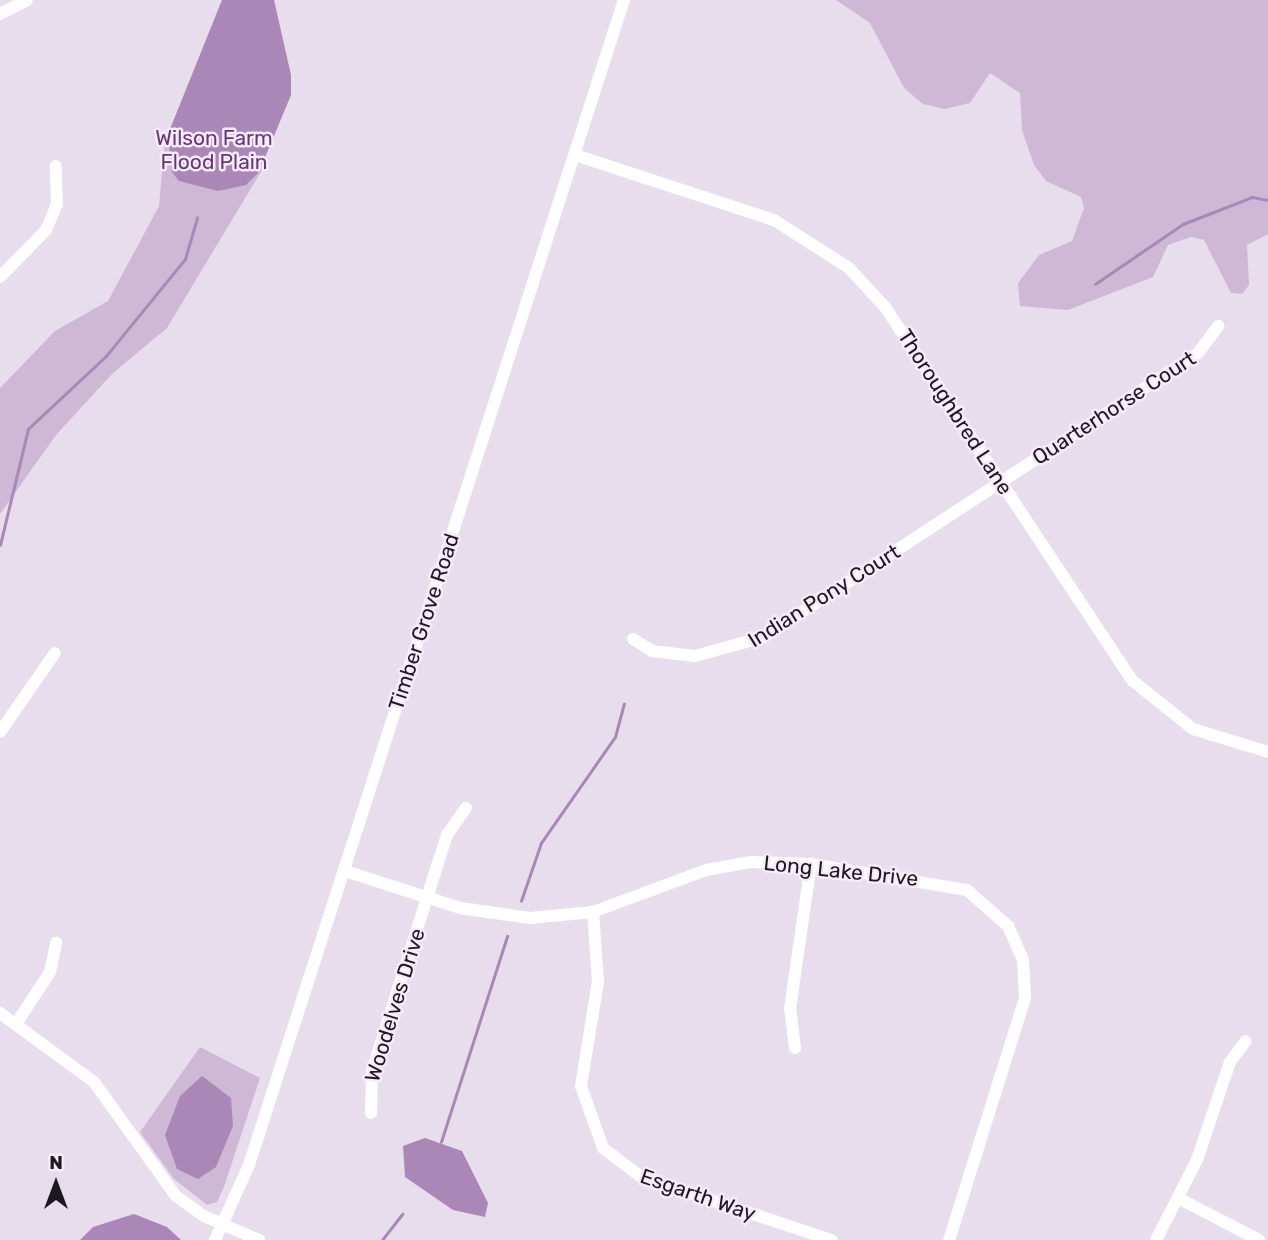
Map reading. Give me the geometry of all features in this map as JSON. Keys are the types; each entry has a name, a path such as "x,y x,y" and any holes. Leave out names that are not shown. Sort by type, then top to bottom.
{"street":[{"path":"0,14 27,0"},
{"name":"Timber Grove Road","path":"215,1240 223,1225 345,872 624,0"},
{"name":"Thoroughbred Lane","path":"575,155 774,220 832,254 885,307 1133,681 1193,729 1268,752"},
{"path":"0,277 46,230 57,204 56,166"},
{"name":"Quarterhorse Court","path":"1000,483 1198,353 1218,326"},
{"name":"Indian Pony Court","path":"633,639 652,651 679,655 751,643 1000,483"},
{"path":"0,732 55,653"},
{"name":"Woodelves Drive","path":"371,1113 372,1071 447,835 466,808"},
{"path":"795,1048 790,1009 811,864"},
{"name":"Long Lake Drive","path":"345,872 428,898 512,917 593,912 722,867 811,864 967,891 1003,919 1023,959 1021,1018 949,1240"},
{"name":"Esgarth Way","path":"593,912 598,981 581,1086 588,1119 603,1148 641,1177 832,1240"},
{"path":"16,1024 50,972 56,943"},
{"path":"0,1013 94,1082 164,1185 223,1225 259,1240"},
{"path":"1156,1240 1209,1131 1230,1062 1246,1041"},
{"path":"1178,1198 1259,1240"}],"green space":[{"path":"836,0 1268,0 1268,234 1247,245 1249,285 1242,294 1231,293 1204,240 1191,237 1168,245 1153,277 1068,310 1020,306 1018,283 1039,255 1072,241 1084,208 1081,197 1046,181 1034,165 1022,130 1020,93 990,73 970,103 945,109 923,104 904,88 870,23"},
{"name":"Wilson Farm Flood Plain","path":"187,95 272,113 262,170 167,328 113,373 56,435 0,514 0,388 55,331 108,301 159,206 165,138"},
{"path":"200,1047 260,1078 224,1187 217,1202 207,1205 174,1179 140,1132"}],"shaded area":[{"path":"222,0 274,0 291,75 291,95 259,172 246,185 218,191 179,181 172,172 168,134"},
{"path":"202,1076 231,1098 233,1126 216,1167 198,1179 177,1169 165,1135 180,1096"},
{"path":"425,1138 462,1151 488,1203 485,1217 453,1210 405,1177 403,1146"},
{"path":"134,1214 167,1227 181,1240 80,1240 93,1227"}],"waterway":[{"path":"1095,284 1183,224 1252,197 1268,200"},
{"path":"0,545 28,429 106,356 185,259 197,218"},
{"path":"521,901 541,843 615,737 624,704"},
{"path":"441,1142 507,936"},
{"path":"382,1240 402,1214"}]}
